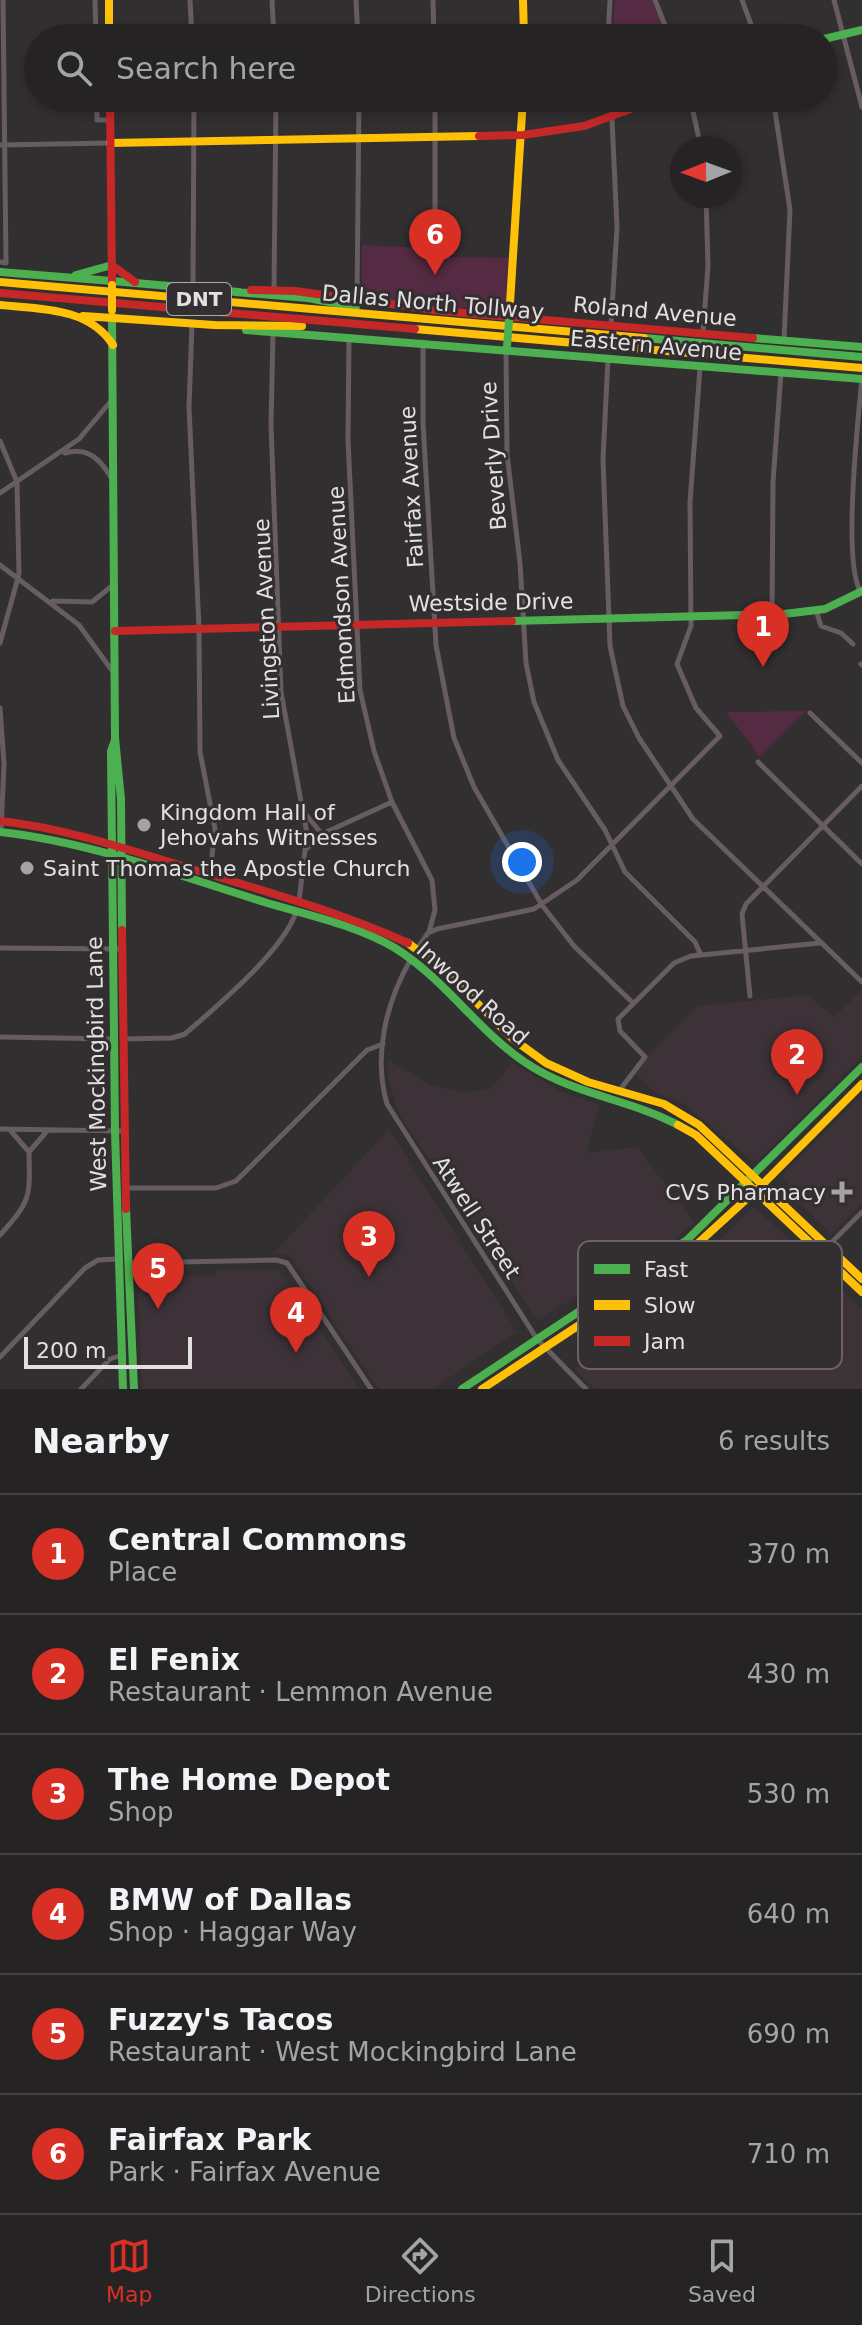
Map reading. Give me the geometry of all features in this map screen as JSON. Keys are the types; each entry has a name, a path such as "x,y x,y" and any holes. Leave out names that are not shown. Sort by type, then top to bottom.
{"main road":[{"path":"109,0 109,24"},
{"path":"523,0 524,24"},
{"path":"838,36 862,30"},
{"name":"West Mockingbird Lane","path":"110,112 115,738 122,854 123,949 118,1039"},
{"name":"Beverly Drive","path":"507,348 523,112"},
{"path":"110,143 523,135 584,126 627,112"},
{"path":"61,277 112,265 122,275 141,284"},
{"name":"Roland Avenue","path":"0,272 235,292 274,289 509,318 862,347"},
{"name":"Dallas North Tollway","path":"0,282 862,357"},
{"path":"235,292 308,298 399,316"},
{"name":"Dallas North Tollway","path":"0,293 862,368"},
{"name":"Eastern Avenue","path":"0,305 73,316 112,314 273,332 423,341 700,368 862,379"},
{"path":"73,316 104,330 113,345"},
{"path":"212,325 356,325"},
{"name":"Westside Drive","path":"115,631 772,615 816,610 861,591"},
{"name":"West Mockingbird Lane","path":"115,738 111,751 111,850 112,949 118,1039 118,1259 122,1355 129,1387"},
{"name":"Inwood Road","path":"2,821 46,826 362,933 407,956 442,982 503,1046 557,1081 673,1120 712,1148 755,1191 814,1241"},
{"name":"Inwood Road","path":"1,832 111,850"},
{"name":"Inwood Road","path":"122,854 210,874 368,923 417,949 513,1039 562,1071 678,1111 715,1137 817,1241"},
{"path":"296,912 299,901"},
{"path":"407,956 417,949"},
{"path":"407,956 428,957"},
{"path":"687,1241 713,1224 748,1183 862,1067"},
{"path":"557,1081 562,1071"},
{"path":"694,1241 763,1184 862,1084"},
{"path":"610,1100 616,1090"},
{"path":"829,1101 836,1110"},
{"path":"673,1120 678,1111"},
{"path":"802,1128 811,1136"},
{"name":"West Mockingbird Lane","path":"120,1188 127,1263 129,1387"},
{"path":"118,1259 127,1263"},
{"name":"Inwood Road","path":"842,1263 862,1279"},
{"name":"Inwood Road","path":"842,1269 862,1292"},
{"path":"462,1389 578,1312"},
{"path":"482,1389 578,1326"},
{"path":"471,1389 486,1379 488,1371"}],"street":[{"path":"3,0 3,262"},
{"path":"95,0 96,24"},
{"path":"190,0 191,24"},
{"path":"272,0 273,24"},
{"path":"356,0 357,24"},
{"path":"433,0 434,24"},
{"path":"609,24 610,0"},
{"path":"655,0 664,24"},
{"path":"742,0 751,24"},
{"path":"834,0 862,107"},
{"path":"97,112 97,120 110,120"},
{"path":"193,288 194,112"},
{"path":"274,289 276,112"},
{"path":"357,300 359,112"},
{"path":"435,112 435,249"},
{"path":"611,325 617,227 612,112"},
{"path":"693,112 698,136"},
{"path":"775,112 790,210 784,340"},
{"path":"2,145 110,143"},
{"path":"703,332 708,266 706,208"},
{"path":"192,323 189,407 199,628 200,752 215,829 210,874"},
{"name":"Livingston Avenue","path":"273,332 271,425 283,711 305,812 306,849 299,901"},
{"name":"Edmondson Avenue","path":"349,336 355,623 365,715 392,802 432,880 435,910 428,933"},
{"name":"Fairfax Avenue","path":"423,341 423,423 434,621 442,691 459,753 474,787 542,905 574,946 633,1003"},
{"name":"Beverly Drive","path":"507,348 505,426 520,563 526,663 541,722 558,760 625,872 695,942 701,955"},
{"path":"608,359 603,459 609,618 612,667 623,706 639,738 693,819 862,982"},
{"path":"417,949 428,933 542,905 577,880 720,736 696,708 677,664 689,634 691,616 690,502 700,368"},
{"path":"772,615 773,482 781,373"},
{"path":"861,591 854,580 853,543 862,379"},
{"path":"0,493 89,430 114,397"},
{"path":"0,441 17,482 18,579 0,643"},
{"path":"57,455 75,450 90,453 104,466 114,483"},
{"path":"0,565 51,601 88,635 115,676"},
{"path":"51,601 92,602 108,591 115,581"},
{"path":"816,610 821,626 841,633 853,644"},
{"path":"0,708 1,832"},
{"path":"810,713 862,763"},
{"path":"758,762 862,864"},
{"path":"750,996 743,909 862,786"},
{"path":"306,849 322,834 392,802"},
{"path":"305,812 322,834"},
{"path":"0,1037 118,1039 172,1038 185,1034 276,947 290,929 296,912"},
{"path":"616,1090 645,1057 618,1027 618,1019 674,963 701,955 821,943"},
{"path":"0,948 123,949"},
{"name":"Atwell Street","path":"407,956 394,991 383,1044 383,1089 393,1118 537,1339 586,1389"},
{"path":"120,1188 216,1188 236,1181 367,1050 383,1044"},
{"path":"0,1129 119,1131"},
{"path":"9,1129 29,1152"},
{"path":"0,1235 29,1197 29,1152 47,1130"},
{"path":"834,1241 862,1212"},
{"path":"0,1357 85,1268 98,1260 118,1259"},
{"path":"127,1263 283,1260 290,1265 371,1389"},
{"path":"81,1389 110,1359 122,1355"}],"shaded area":[{"path":"615,0 652,0 662,24 613,24"},
{"path":"362,245 427,248 429,255 435,257 510,258 506,310 362,297"},
{"path":"806,711 760,757 726,712"},
{"path":"862,990 862,1056 758,1160 752,1161 686,1105 654,1092 635,1074 648,1055 697,1006 808,995 834,1017"},
{"path":"387,1059 431,1085 465,1093 491,1088 512,1063 562,1092 600,1105 586,1153 637,1147 695,1223 672,1241 578,1241 578,1295 538,1321 401,1118 390,1087"},
{"path":"862,1096 862,1203 831,1234 785,1188 789,1183 782,1176"},
{"path":"389,1129 517,1332 433,1389 379,1389 289,1254 274,1253"},
{"path":"754,1206 790,1241 719,1241"},
{"path":"216,1270 279,1270 360,1389 142,1389 138,1276 216,1275"},
{"path":"842,1291 862,1310 862,1389 595,1389 577,1371 578,1365 578,1369 842,1369"}],"traffic: fast":[{"path":"838,36 862,30"},
{"path":"76,275 112,265"},
{"path":"0,272 112,281"},
{"path":"112,281 239,292"},
{"path":"235,292 308,298 356,307"},
{"path":"112,316 115,738 121,799 122,930"},
{"path":"507,346 509,321"},
{"path":"246,330 862,379"},
{"path":"644,338 862,357"},
{"path":"753,338 862,347"},
{"path":"512,621 784,614 825,609 862,591"},
{"path":"115,740 111,751 115,1131 123,1389"},
{"path":"0,832 100,851 364,933 415,962 503,1046 543,1073 678,1125"},
{"path":"685,1241 862,1067"},
{"path":"126,1209 134,1389"},
{"path":"462,1389 578,1312"}],"traffic: slow":[{"path":"109,0 109,24"},
{"path":"523,0 524,24"},
{"path":"509,319 522,112"},
{"path":"110,143 479,136"},
{"path":"0,282 644,338"},
{"path":"112,285 112,310"},
{"path":"0,305 47,309 77,317 91,323 113,345"},
{"path":"83,316 113,318"},
{"path":"113,318 214,325"},
{"path":"212,325 302,326"},
{"path":"415,329 862,368"},
{"path":"408,943 446,972 513,1039 546,1063 588,1082 664,1104 699,1125 822,1241"},
{"path":"700,1241 763,1184 862,1084"},
{"path":"678,1125 696,1135 808,1241"},
{"path":"842,1260 862,1279"},
{"path":"842,1273 862,1292"},
{"path":"482,1389 578,1326"}],"traffic: jam":[{"path":"110,112 112,282"},
{"path":"479,136 523,135 584,126 622,112"},
{"path":"113,266 135,282"},
{"path":"251,290 295,291 442,311 753,338"},
{"path":"0,293 415,329"},
{"path":"115,631 512,621"},
{"path":"0,821 72,834 119,847 300,902 408,943"},
{"path":"122,930 126,1209"}],"place":[{"name":"Fairfax Park","path":"435,275"},
{"name":"Central Commons","path":"763,667"},
{"name":"Kingdom Hall of Jehovahs Witnesses","path":"144,825"},
{"name":"Saint Thomas the Apostle Church","path":"27,868"},
{"name":"El Fenix","path":"797,1095"},
{"name":"CVS Pharmacy","path":"842,1192"},
{"name":"The Home Depot","path":"369,1277"},
{"name":"Fuzzy's Tacos","path":"158,1309"},
{"name":"BMW of Dallas","path":"296,1353"}]}
